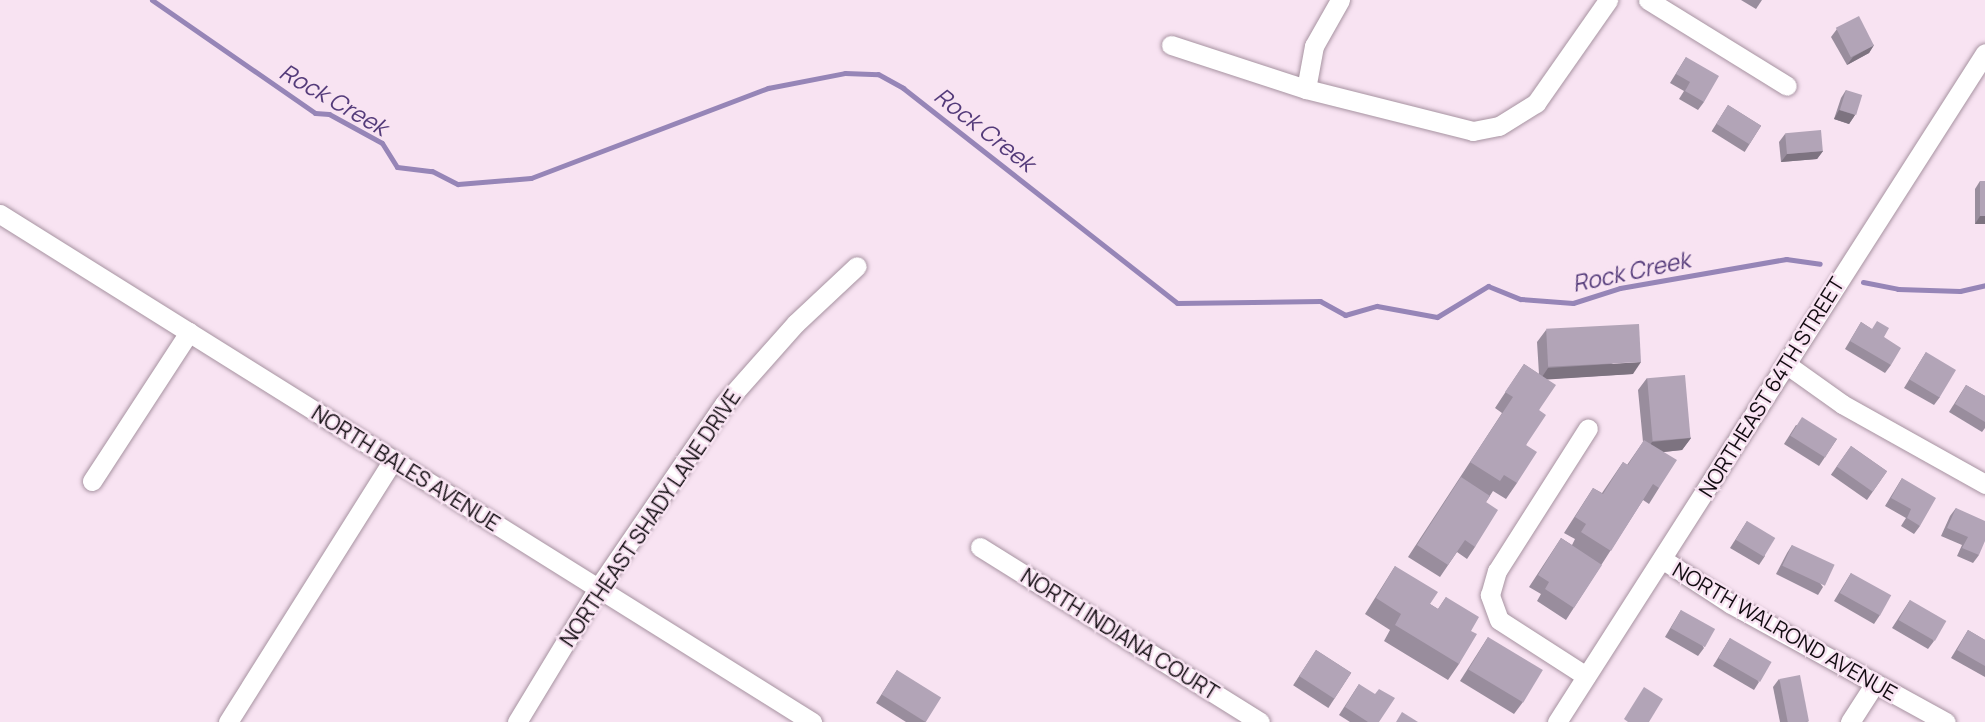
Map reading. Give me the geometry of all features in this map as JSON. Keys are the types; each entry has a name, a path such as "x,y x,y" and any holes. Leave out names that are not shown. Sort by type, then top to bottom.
{"street":[{"path":"1306,89 1314,47 1340,0"},
{"path":"1171,45 1306,89 1462,131 1499,126 1536,103 1608,0"},
{"path":"1648,0 1787,86"},
{"name":"NORTHEAST 64TH STREET","path":"1557,722 1985,53"},
{"name":"NORTH BALES AVENUE","path":"0,214 804,720"},
{"name":"NORTHEAST SHADY LANE DRIVE","path":"517,722 598,588 724,404 787,333 857,267"},
{"path":"92,481 189,332"},
{"path":"1786,365 1882,429 1985,484"},
{"path":"1586,676 1499,620 1490,596 1497,571 1588,428"},
{"path":"228,722 393,460"},
{"name":"NORTH INDIANA COURT","path":"980,547 1260,722"},
{"name":"NORTH WALROND AVENUE","path":"1662,559 1688,579 1945,722"},
{"path":"1850,722 1875,683"}],"building":[{"path":"1859,16 1874,45 1851,57 1836,28"},
{"path":"1686,57 1719,76 1704,102 1685,91 1690,82 1676,74"},
{"path":"1846,90 1862,95 1856,115 1840,110"},
{"path":"1728,105 1761,126 1749,144 1716,124"},
{"path":"1821,130 1823,151 1787,154 1785,133"},
{"path":"1980,181 1985,181 1985,216 1980,216"},
{"path":"1877,321 1889,328 1884,337 1901,348 1891,365 1850,341 1861,322 1872,329"},
{"path":"1639,324 1641,362 1548,367 1546,329"},
{"path":"1926,352 1956,370 1940,397 1910,379"},
{"path":"1524,364 1556,385 1539,410 1546,415 1526,445 1537,452 1517,483 1504,475 1500,481 1470,462 1513,397 1505,392"},
{"path":"1685,375 1690,438 1653,441 1647,378"},
{"path":"1966,385 1985,396 1985,422 1955,404"},
{"path":"1802,417 1837,439 1825,457 1790,436"},
{"path":"1644,440 1677,460 1659,488 1653,484 1611,551 1581,532 1586,524 1575,517 1593,488 1603,494 1623,462 1628,465"},
{"path":"1851,446 1887,471 1873,492 1837,466"},
{"path":"1461,477 1490,496 1486,502 1498,510 1475,547 1465,540 1448,565 1417,545"},
{"path":"1902,478 1936,498 1920,526 1907,518 1911,509 1891,498"},
{"path":"1956,508 1985,521 1985,541 1979,555 1962,548 1968,537 1947,528"},
{"path":"1747,521 1775,538 1764,557 1736,540"},
{"path":"1561,538 1602,565 1574,608 1545,589 1549,582 1538,575"},
{"path":"1792,545 1835,565 1825,586 1782,566"},
{"path":"1395,566 1438,592 1430,604 1438,609 1446,597 1479,617 1471,631 1477,634 1459,664 1395,625 1401,614 1376,598"},
{"path":"1851,573 1891,595 1880,615 1840,593"},
{"path":"1910,600 1946,621 1935,641 1898,620"},
{"path":"1681,610 1715,629 1705,647 1671,628"},
{"path":"1968,630 1985,640 1985,666 1957,650"},
{"path":"1488,637 1543,670 1523,703 1468,670"},
{"path":"1730,638 1772,662 1760,682 1718,658"},
{"path":"1316,650 1351,673 1334,699 1299,676"},
{"path":"897,670 941,698 925,722 882,695"},
{"path":"1800,675 1809,721 1788,722 1779,679"},
{"path":"1359,684 1375,694 1379,689 1395,698 1379,722 1368,722 1345,707"},
{"path":"1644,687 1663,699 1649,722 1628,722 1624,719"},
{"path":"1402,712 1418,722 1396,722"}],"waterway":[{"name":"Rock Creek","path":"152,0 315,113 329,114 382,143 397,167 432,171 458,184 531,178 768,88 845,73 878,74 903,88 1177,303 1320,301 1345,315 1377,306 1437,317 1488,286 1521,299 1573,303 1620,288 1786,259 1820,264"},
{"name":"Rock Creek","path":"1863,282 1898,289 1960,291 1985,285"}]}
